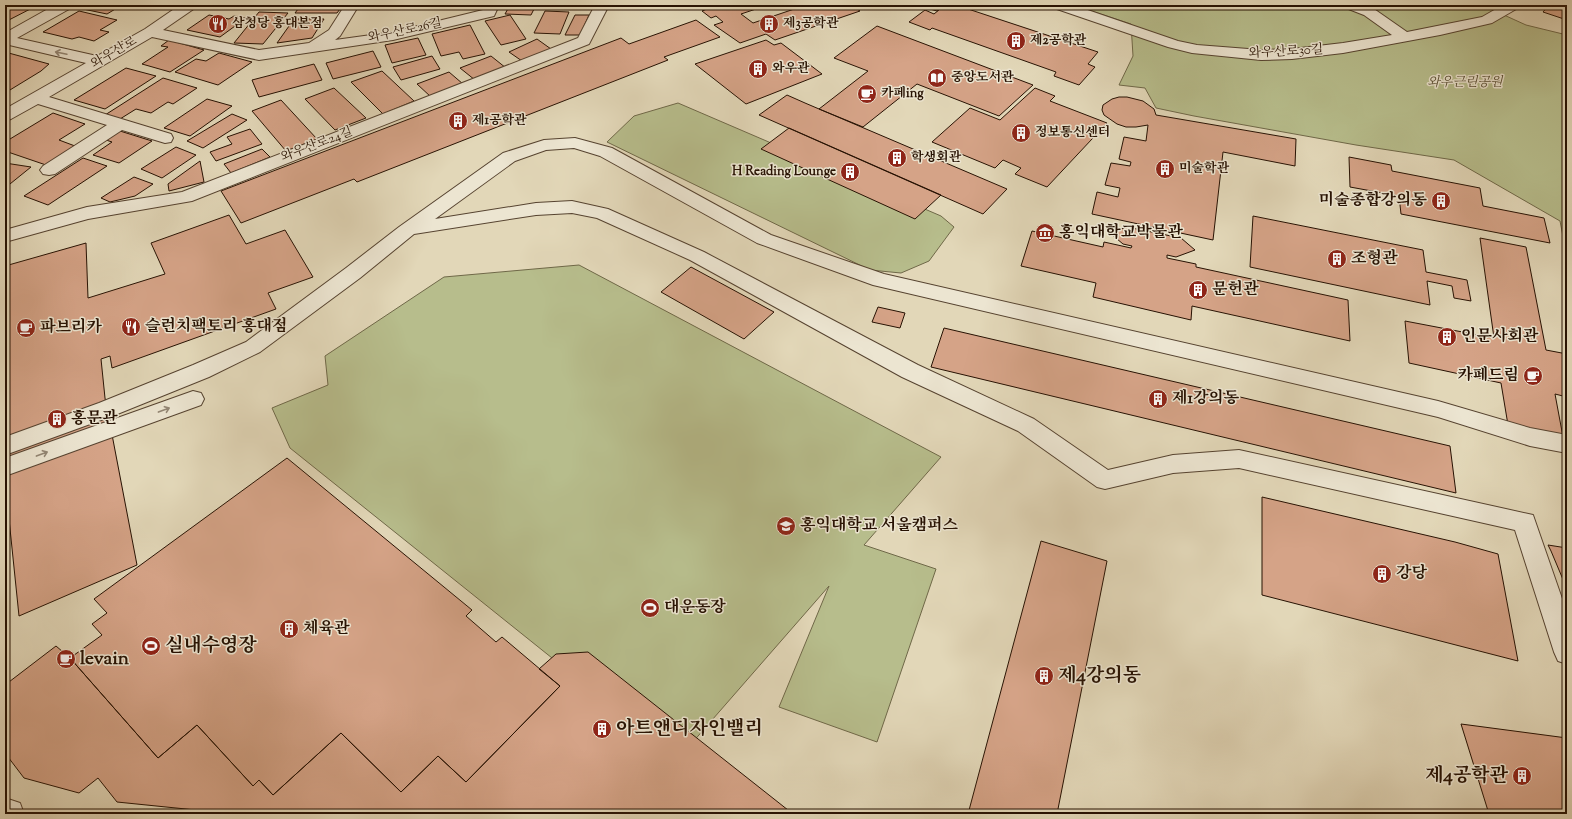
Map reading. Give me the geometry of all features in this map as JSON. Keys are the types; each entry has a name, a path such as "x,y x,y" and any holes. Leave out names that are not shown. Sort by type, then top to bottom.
{"street":[{"path":"5,40 66,5"},
{"name":"와우산로","path":"5,116 150,32 190,5"},
{"name":"와우산로26길","path":"312,48 335,32 352,5"},
{"name":"와우산로26길","path":"150,32 259,55 393,36 489,13 492,5"},
{"name":"와우산로24길","path":"5,236 87,213 186,197 584,41 602,5"},
{"name":"와우산로30길","path":"1059,5 1173,44 1197,50 1261,54 1292,54 1343,48 1440,31 1486,20 1513,5"},
{"path":"1351,5 1369,12 1404,37"},
{"path":"5,40 99,61"},
{"path":"36,98 119,125 165,138"},
{"path":"49,170 119,125"},
{"path":"5,446 108,409 253,348 410,229 509,157 544,145 575,143 606,152 764,239 880,280 1438,409 1530,437 1567,444"},
{"path":"410,229 565,207 602,213 697,256 910,371 1026,425 1105,480 1173,464 1239,459 1524,522 1567,652"},
{"path":"5,437 182,367"},
{"path":"5,467 193,399"},
{"path":"5,813 9,814"}],"green space":[{"name":"와우근린공원","path":"1073,5 1482,5 1526,25 1567,35 1567,257 1560,221 1454,160 1356,145 1156,108 1145,88 1119,85 1133,56 1131,24"},
{"path":"678,103 941,216 954,227 929,261 901,273 870,270 607,142 634,116"},
{"name":"대운동장","path":"579,265 941,457 864,545 936,569 877,742 779,707 829,586 678,759 290,448 272,408 328,385 325,356 444,277"}],"building":[{"path":"5,5 38,5 5,22"},
{"path":"83,5 122,5 107,14 78,8"},
{"path":"301,5 343,5 337,13 295,13"},
{"path":"369,5 425,5 424,7"},
{"path":"510,5 536,5 531,15 505,14"},
{"path":"558,5 591,5 590,7"},
{"name":"제3공학관","path":"717,5 768,5 741,14 753,23 806,5 851,5 860,11 775,40 766,34 740,43 714,25 723,22 716,16 711,18 702,11"},
{"path":"916,5 930,5 941,8 937,11"},
{"name":"제2공학관","path":"945,5 956,5 1098,52 1088,64 1095,67 1079,85 1054,76 1056,72 932,28 930,30 909,22 925,10 934,14"},
{"path":"1549,5 1567,5 1567,20 1543,12"},
{"path":"79,11 117,20 100,30 109,32 94,41 79,37 72,39 43,32"},
{"path":"545,11 569,12 560,34 534,33"},
{"path":"259,12 288,13 263,44 234,43"},
{"path":"209,15 229,19 234,16 246,18 220,37 187,30"},
{"path":"510,15 526,39 501,45 485,21"},
{"path":"575,15 589,15 580,35 565,35"},
{"path":"294,19 324,19 312,38 277,43"},
{"name":"제1공학관","path":"696,20 720,37 664,57 668,60 357,182 354,179 241,223 221,191 621,38 629,44"},
{"path":"470,25 485,54 463,59 459,52 441,56 432,34"},
{"name":"중앙도서관","path":"877,26 1033,85 999,116 917,84 863,127 819,109 868,71 834,58"},
{"path":"418,38 426,55 392,63 385,45"},
{"path":"537,39 551,49 522,61 509,52"},
{"path":"169,40 204,50 170,72 142,64 168,47 161,46"},
{"name":"와우관","path":"766,40 774,45 781,43 822,74 746,104 695,64"},
{"path":"373,51 381,67 333,79 326,63"},
{"path":"5,52 49,64 41,71 5,93"},
{"path":"219,53 252,62 218,85 175,72 196,59 206,61"},
{"path":"432,56 440,69 401,80 393,67"},
{"path":"491,56 506,68 475,80 460,68"},
{"path":"314,64 322,80 259,97 252,80"},
{"path":"126,68 156,76 105,109 74,100"},
{"path":"382,71 414,101 383,114 351,82"},
{"path":"449,72 463,84 431,97 417,84"},
{"path":"163,78 197,88 173,104 168,102 151,113 136,109 120,119 105,115"},
{"path":"334,88 366,118 335,130 305,99"},
{"name":"정보통신센터","path":"1035,88 1055,96 1050,101 1107,123 1047,187 1015,174 1021,168 1003,160 995,168 932,142 970,108 1000,120"},
{"name":"학생회관","path":"787,95 1007,189 983,214 759,115"},
{"name":"미술학관","path":"1127,97 1143,101 1154,109 1156,115 1296,139 1295,166 1223,152 1213,240 1092,214 1097,192 1118,197 1120,188 1105,185 1111,163 1130,166 1131,162 1119,159 1124,137 1146,141 1148,125 1126,127 1117,124 1104,115 1102,110 1103,105 1112,99"},
{"path":"207,99 232,106 190,136 164,128"},
{"path":"281,100 317,139 286,151 252,111"},
{"path":"53,113 85,124 59,140 75,146 46,165 5,151 5,142"},
{"path":"232,114 247,120 203,148 187,141"},
{"name":"H Reading Lounge","path":"789,128 941,195 915,219 761,149"},
{"path":"250,129 262,144 216,161 210,152 232,144 227,137"},
{"path":"120,131 152,141 119,163 93,155 112,142 106,140"},
{"path":"176,147 196,155 162,178 141,169"},
{"path":"262,149 270,157 231,173 224,164"},
{"name":"미술종합강의동","path":"1349,157 1391,165 1392,171 1480,188 1483,206 1544,218 1550,243 1401,214 1399,196 1350,187"},
{"path":"83,158 107,166 48,205 24,196"},
{"path":"200,161 204,182 169,191 168,184"},
{"path":"5,163 31,167 5,188"},
{"path":"134,177 153,184 135,196 110,202 101,198"},
{"name":"홍문관","path":"229,215 246,244 285,230 313,277 268,293 276,309 112,368 110,356 101,359 105,398 137,565 19,616 5,480 5,464 11,444 5,441 5,266 86,243 88,298 165,274 151,243"},
{"name":"조형관","path":"1253,216 1423,250 1426,272 1467,280 1471,301 1454,298 1452,286 1427,281 1430,305 1250,267"},
{"name":"문헌관","path":"1127,227 1181,238 1195,250 1176,257 1167,255 1167,258 1196,264 1196,267 1348,300 1350,341 1192,306 1191,320 1093,297 1096,283 1021,266 1032,231 1103,247 1104,242 1131,248 1132,246 1123,244 1110,233"},
{"name":"인문사회관","path":"1480,238 1526,247 1546,350 1567,354 1567,397 1555,394 1563,437 1508,425 1501,383 1409,363 1405,321 1494,338"},
{"path":"691,267 774,312 744,339 661,292"},
{"path":"878,307 905,313 900,328 872,322"},
{"name":"제1강의동","path":"944,328 1450,446 1456,493 931,367"},
{"name":"체육관","path":"287,458 472,610 466,616 496,642 502,637 560,686 466,782 438,756 401,792 341,733 273,795 259,780 253,786 197,725 158,758 70,658 102,635 92,624 107,613 94,599"},
{"name":"강당","path":"1262,497 1455,542 1498,554 1518,661 1262,595"},
{"name":"제4강의동","path":"1041,541 1107,561 1057,814 968,814"},
{"path":"1548,545 1567,548 1567,589 1551,551"},
{"name":"아트앤디자인밸리","path":"56,646 70,658 158,758 197,725 253,786 259,780 273,795 341,733 401,792 438,756 466,782 560,686 539,669 556,654 588,652 793,814 235,814 117,802 98,778 79,793 24,778 5,753 5,685"},
{"name":"제4공학관","path":"1461,724 1567,738 1567,814 1489,814"}],"place":[{"name":"삼청당 홍대본점","path":"218,24"},
{"name":"제3공학관","path":"769,24"},
{"name":"제2공학관","path":"1016,41"},
{"name":"와우관","path":"758,69"},
{"name":"중앙도서관","path":"937,78"},
{"name":"카페ing","path":"867,94"},
{"name":"제1공학관","path":"458,121"},
{"name":"정보통신센터","path":"1021,133"},
{"name":"학생회관","path":"897,158"},
{"name":"미술학관","path":"1165,169"},
{"name":"H Reading Lounge","path":"850,172"},
{"name":"미술종합강의동","path":"1441,201"},
{"name":"홍익대학교박물관","path":"1045,233"},
{"name":"조형관","path":"1337,259"},
{"name":"문헌관","path":"1198,290"},
{"name":"슬런치팩토리 홍대점","path":"131,327"},
{"name":"파브리카","path":"26,328"},
{"name":"인문사회관","path":"1447,337"},
{"name":"카페드림","path":"1533,376"},
{"name":"제1강의동","path":"1158,399"},
{"name":"홍문관","path":"57,419"},
{"name":"홍익대학교 서울캠퍼스","path":"786,526"},
{"name":"강당","path":"1382,574"},
{"name":"대운동장","path":"650,608"},
{"name":"체육관","path":"289,629"},
{"name":"실내수영장","path":"151,646"},
{"name":"levain","path":"66,659"},
{"name":"제4강의동","path":"1044,676"},
{"name":"아트앤디자인밸리","path":"602,729"},
{"name":"제4공학관","path":"1522,776"}]}
